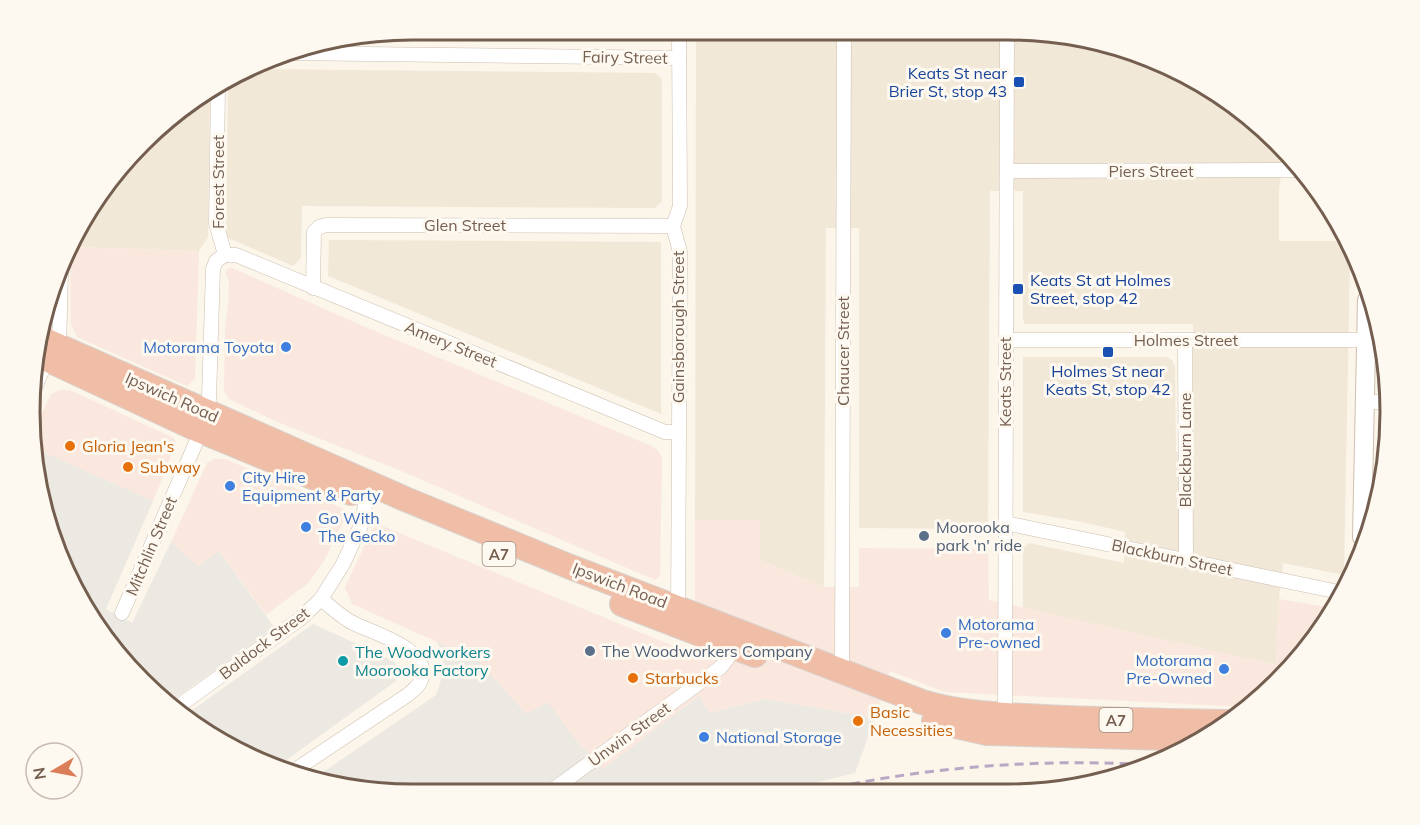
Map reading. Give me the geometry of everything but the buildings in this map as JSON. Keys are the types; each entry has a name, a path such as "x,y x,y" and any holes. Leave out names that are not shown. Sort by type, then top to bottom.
{"highway":[{"name":"Ipswich Road","path":"46,350 204,422 366,500 677,616 842,672 900,695 1005,724 1188,738"},
{"name":"Ipswich Road","path":"204,422 405,499 568,566 677,616 735,648 931,720 963,729 1087,719 1214,722"}],"street":[{"name":"Gainsborough Street","path":"677,616 680,252 673,226 680,206 679,40"},
{"name":"Chaucer Street","path":"842,672 844,40"},
{"name":"Keats Street","path":"1005,724 1007,40"},
{"name":"Fairy Street","path":"315,53 679,58"},
{"name":"Forest Street","path":"218,95 216,223 225,255"},
{"name":"Piers Street","path":"1007,171 1290,170"},
{"name":"Glen Street","path":"313,288 314,232 326,225 673,226"},
{"name":"Amery Street","path":"225,255 236,255 665,432 678,432"},
{"path":"204,422 209,399 213,269 216,261 225,255"},
{"path":"1365,516 1374,402 1367,340 1367,316"},
{"name":"Holmes Street","path":"1006,340 1367,340"},
{"name":"Blackburn Lane","path":"1185,340 1186,560"},
{"name":"Mitchlin Street","path":"122,613 204,422"},
{"name":"Baldock Street","path":"181,704 300,619 321,599 343,564 362,523 366,500"},
{"name":"Blackburn Street","path":"1005,523 1334,591"},
{"path":"300,767 409,694 419,684 422,674 420,661 412,651 354,624 321,599"},
{"name":"Unwin Street","path":"561,784 721,667 735,648"}],"shaded area":[{"path":"696,40 1032,41 1080,48 1127,60 1194,90 1234,117 1271,149 1283,163 1279,188 1279,241 1337,241 1350,267 1344,570 1342,575 1283,563 1276,665 1023,608 1023,548 1029,543 1124,563 1125,532 1023,512 1023,357 1167,357 1175,366 1176,452 1193,452 1193,324 1025,324 1023,320 1023,191 990,191 988,529 859,528 859,228 826,228 824,587 760,560 760,520 695,520"},
{"path":"270,69 655,73 662,79 662,201 655,208 302,206 301,258 293,266 226,237 228,89"},
{"path":"210,100 208,237 199,251 79,247 90,226 117,186 149,149 186,117"},
{"path":"329,240 661,242 661,414 328,276"},
{"path":"79,247 199,251 195,379 187,386 77,337 71,324 70,267"},
{"path":"230,267 370,329 654,447 662,458 660,576 655,580 399,470 275,421 229,399 224,391 225,326 229,281 225,272"},
{"path":"62,389 72,391 174,438 176,443 153,501 43,452 40,417 51,394"},
{"path":"43,452 153,501 106,609 132,623 171,542 198,566 219,551 274,627 175,699 133,658 117,639 90,598 60,532 53,509"},
{"path":"214,459 225,459 342,508 346,516 324,561 308,583 266,615 220,552 198,567 171,542 207,463"},
{"path":"695,520 760,520 760,560 824,587 859,587 859,548 988,549 989,600 1276,665 1279,599 1325,607 1303,639 1271,676 1236,706 945,692 890,671 875,718 764,699 710,713 699,696 603,769 575,739 526,714 478,660 352,604 345,587 373,528 380,525 695,655"},
{"path":"313,624 394,661 397,670 396,681 284,761 226,735 191,711"},
{"path":"437,642 478,660 526,714 548,702 575,739 603,769 699,696 710,713 764,699 875,718 855,773 810,784 388,784 322,773 436,695 443,674 442,653"}],"railway":[{"path":"854,784 891,777 978,767 1066,763 1130,764"}],"place":[{"name":"Keats St near Brier St, stop 43","path":"1019,82"},
{"name":"Keats St at Holmes Street, stop 42","path":"1018,289"},
{"name":"Motorama Toyota","path":"286,347"},
{"name":"Holmes St near Keats St, stop 42","path":"1108,352"},
{"name":"Gloria Jean's","path":"70,446"},
{"name":"Subway","path":"128,467"},
{"name":"City Hire Equipment & Party","path":"230,486"},
{"name":"Go With The Gecko","path":"306,527"},
{"name":"Moorooka park 'n' ride","path":"924,536"},
{"name":"Motorama Pre-owned","path":"946,633"},
{"name":"The Woodworkers Company","path":"590,651"},
{"name":"The Woodworkers Moorooka Factory","path":"343,661"},
{"name":"Motorama Pre-Owned","path":"1224,669"},
{"name":"Starbucks","path":"633,678"},
{"name":"Basic Necessities","path":"858,721"},
{"name":"National Storage","path":"704,737"}]}
